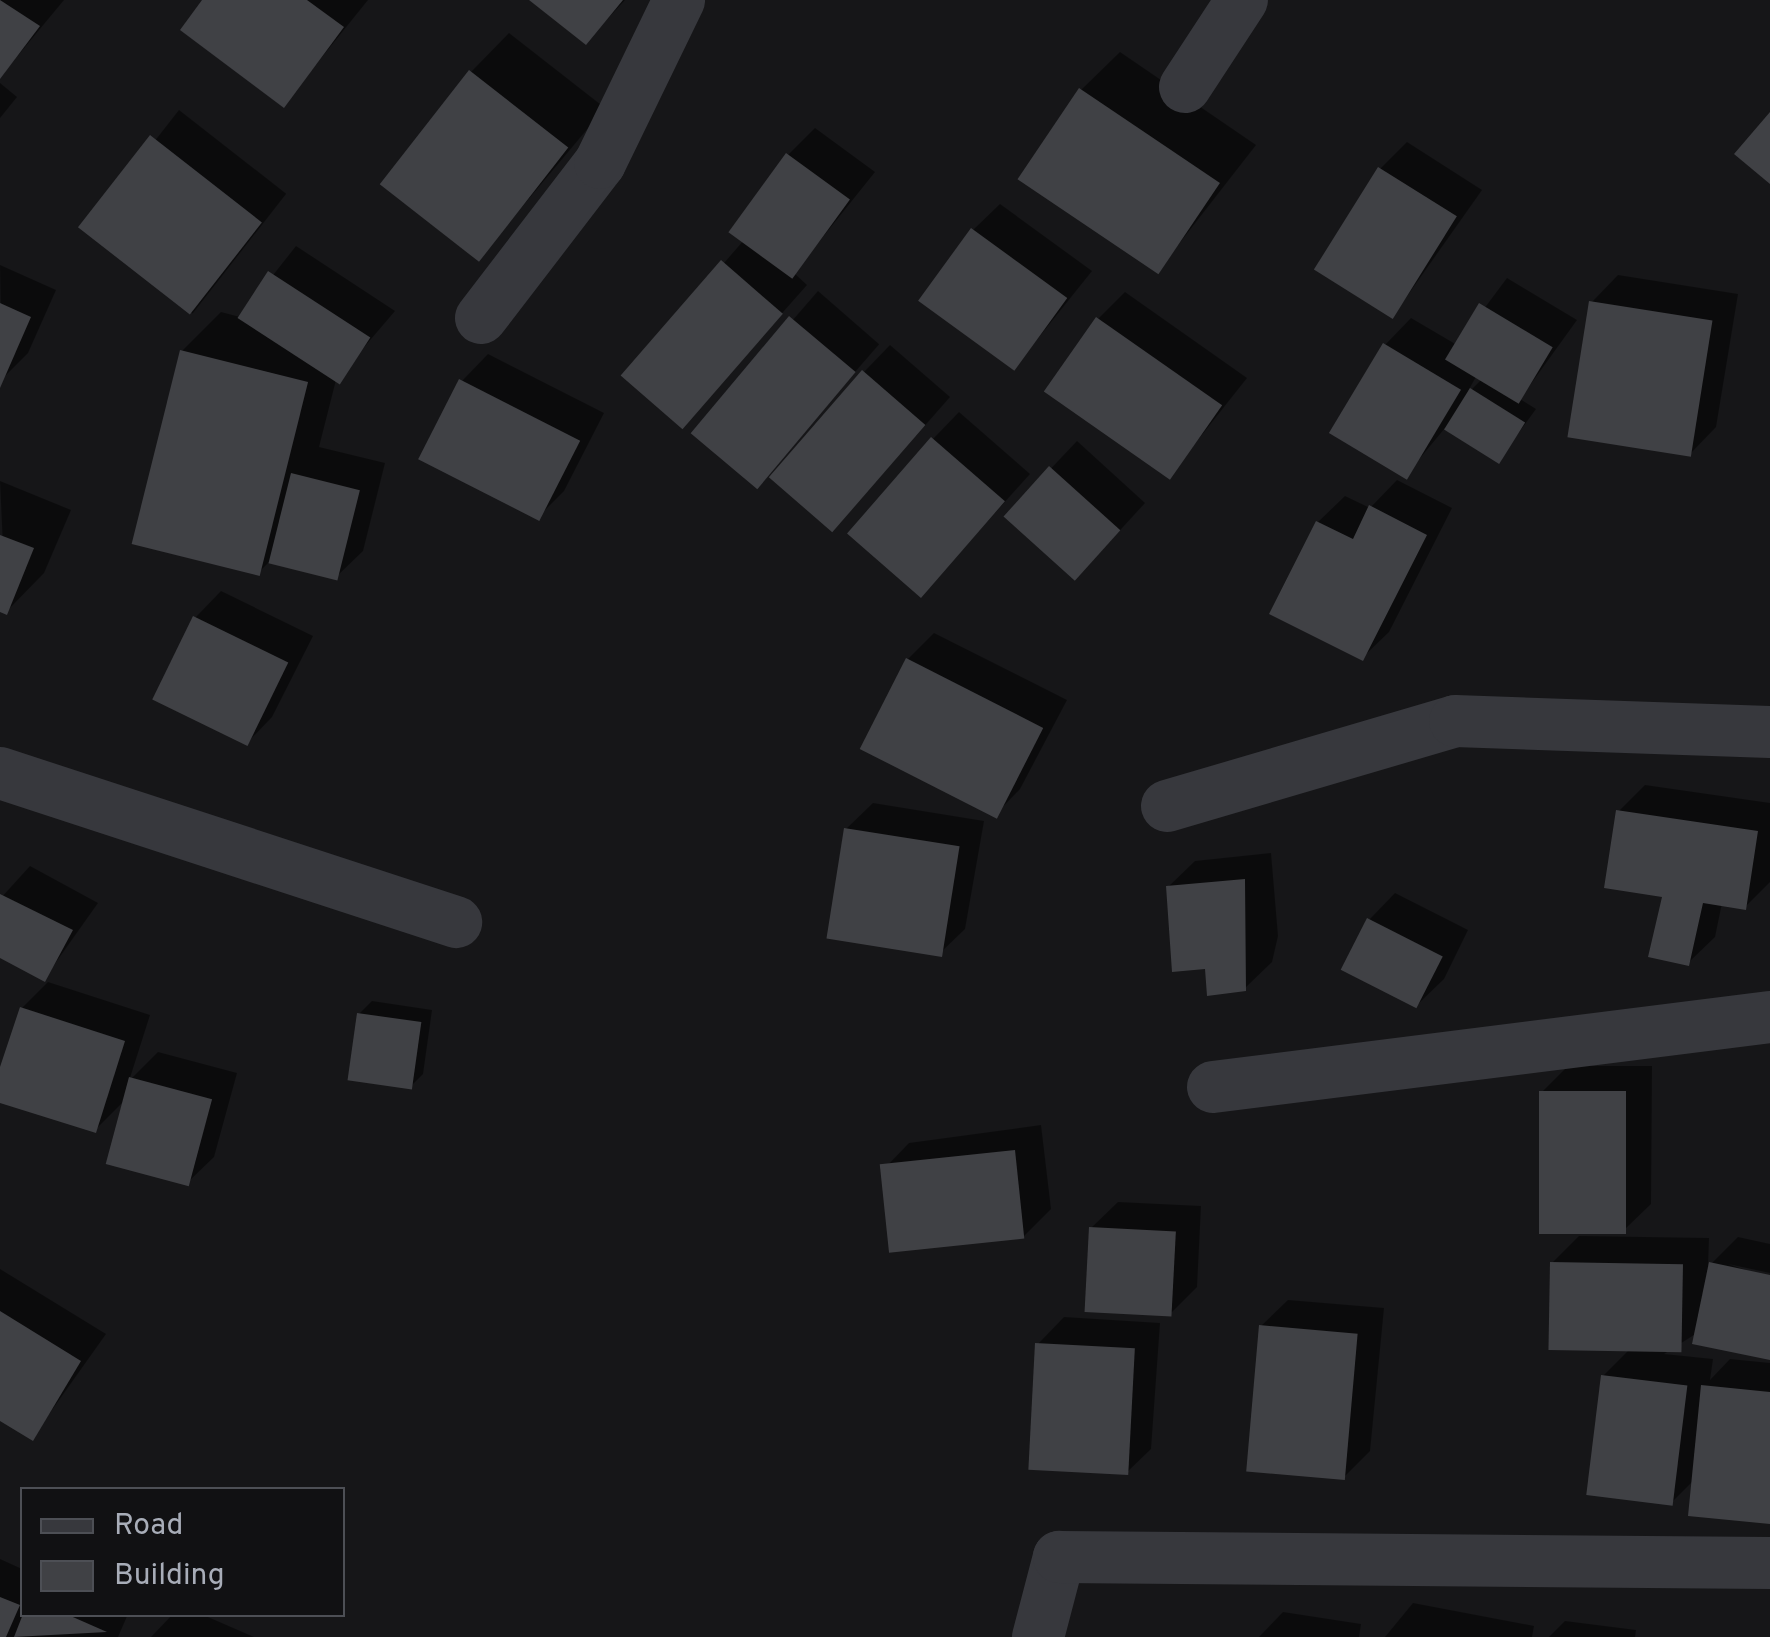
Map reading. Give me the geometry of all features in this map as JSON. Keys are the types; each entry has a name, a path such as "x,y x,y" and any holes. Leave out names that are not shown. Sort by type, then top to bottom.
{"street":[{"path":"481,318 600,164 678,0"},
{"path":"1185,88 1242,0"},
{"path":"1167,806 1455,721 1770,732"},
{"path":"0,773 456,922"},
{"path":"1213,1087 1770,1016"},
{"path":"1038,1637 1058,1557 1770,1562"}],"building":[{"path":"0,0 40,26 0,79"},
{"path":"202,0 307,0 344,27 284,108 180,30"},
{"path":"529,0 623,0 586,45"},
{"path":"469,70 568,148 479,262 380,184"},
{"path":"1079,88 1220,183 1158,274 1017,179"},
{"path":"1770,112 1770,184 1734,154"},
{"path":"150,135 262,222 190,315 78,227"},
{"path":"786,153 850,199 792,279 728,232"},
{"path":"1378,167 1457,216 1393,319 1314,270"},
{"path":"971,228 1067,298 1014,371 918,301"},
{"path":"721,260 783,314 683,429 621,375"},
{"path":"268,271 370,337 340,384 238,318"},
{"path":"1589,301 1712,321 1691,457 1567,437"},
{"path":"0,303 31,317 0,388"},
{"path":"1479,303 1553,347 1519,404 1445,360"},
{"path":"789,316 856,372 757,489 691,433"},
{"path":"1096,317 1222,405 1170,480 1044,392"},
{"path":"1383,343 1461,390 1407,480 1329,433"},
{"path":"180,350 308,382 260,576 132,544"},
{"path":"862,370 925,425 832,532 769,477"},
{"path":"459,379 580,441 539,521 418,459"},
{"path":"1470,388 1525,422 1499,464 1444,430"},
{"path":"931,437 1005,501 921,598 847,534"},
{"path":"1049,466 1120,530 1075,581 1003,517"},
{"path":"291,473 360,490 337,580 269,563"},
{"path":"1369,505 1427,535 1363,661 1269,614 1316,521 1353,539"},
{"path":"0,535 34,548 7,615 0,612"},
{"path":"193,616 288,662 248,746 152,700"},
{"path":"906,658 1043,728 997,819 860,749"},
{"path":"1616,810 1758,831 1746,910 1703,903 1689,966 1648,957 1662,897 1604,888"},
{"path":"844,828 960,846 942,957 826,939"},
{"path":"1245,879 1246,991 1207,996 1205,969 1172,972 1166,886"},
{"path":"0,894 73,930 45,982 0,958"},
{"path":"1367,918 1443,957 1416,1008 1341,970"},
{"path":"20,1007 125,1041 96,1133 0,1103 0,1067"},
{"path":"357,1013 421,1022 412,1089 348,1080"},
{"path":"129,1077 212,1099 189,1186 106,1164"},
{"path":"1539,1091 1626,1091 1626,1234 1539,1234"},
{"path":"1015,1150 1024,1239 889,1253 880,1164"},
{"path":"1089,1227 1176,1232 1171,1316 1085,1312"},
{"path":"1550,1262 1683,1264 1681,1352 1548,1350"},
{"path":"1709,1262 1770,1275 1770,1360 1692,1344"},
{"path":"0,1311 81,1361 33,1441 0,1421"},
{"path":"1259,1325 1358,1334 1345,1480 1246,1471"},
{"path":"1035,1343 1135,1348 1128,1475 1028,1470"},
{"path":"1601,1375 1687,1386 1673,1506 1586,1495"},
{"path":"1701,1385 1770,1392 1770,1524 1688,1516"},
{"path":"0,1597 20,1605 6,1637 0,1637"},
{"path":"22,1617 73,1617 107,1632 14,1637"}]}
